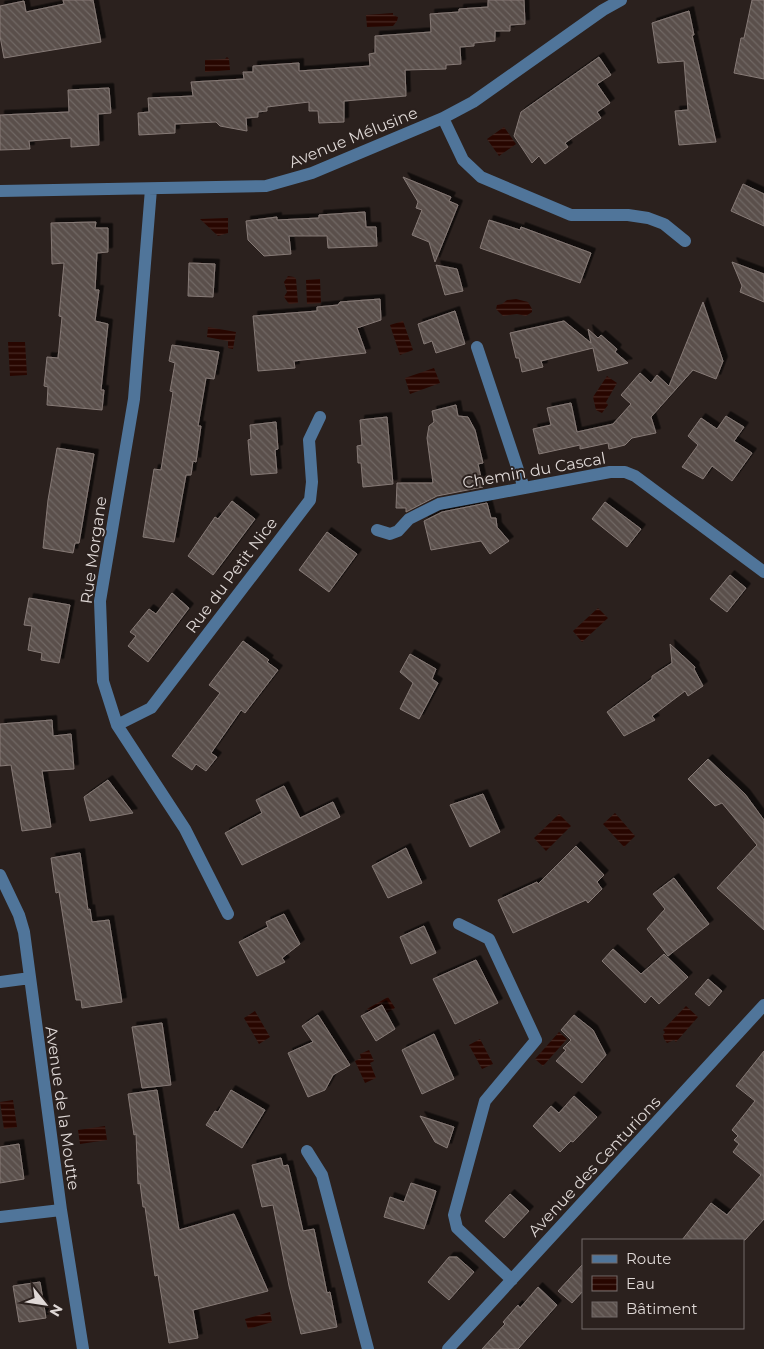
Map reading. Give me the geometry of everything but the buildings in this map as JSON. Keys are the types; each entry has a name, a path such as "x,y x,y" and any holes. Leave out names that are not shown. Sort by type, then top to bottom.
{"street":[{"name":"Avenue Mélusine","path":"0,191 266,186 312,173 443,118 472,102 603,10 621,0"},
{"path":"443,118 463,160 481,178 571,215 628,215 648,218 664,224 685,241"},
{"name":"Rue Morgane","path":"151,189 134,399 100,600 103,681 117,725 185,829 228,914"},
{"path":"477,347 524,488"},
{"name":"Rue du Petit Nice","path":"117,725 151,708 310,500 312,482 309,440 320,418"},
{"name":"Chemin du Cascal","path":"377,530 390,534 398,531 409,519 439,504 610,472 625,472 635,476 764,572"},
{"name":"Avenue de la Moutte","path":"0,875 19,915 24,932 61,1210 83,1349"},
{"path":"459,924 489,939 536,1040 485,1101 454,1215 457,1228 512,1280"},
{"path":"0,982 30,978"},
{"name":"Avenue des Centurions","path":"448,1349 764,1005"},
{"path":"307,1151 322,1175 368,1349"},
{"path":"0,1218 61,1210"}],"water":[{"path":"393,13 393,15 398,17 393,26 367,27 366,15"},
{"path":"227,57 230,70 205,72 205,60 225,59"},
{"path":"504,127 516,144 499,156 487,139"},
{"path":"228,218 228,233 218,236 200,219"},
{"path":"288,276 296,279 298,303 289,304 284,297 287,292 284,282"},
{"path":"320,279 321,303 307,304 306,280"},
{"path":"516,299 528,302 532,312 526,316 517,314 503,316 496,309 497,305 507,300"},
{"path":"403,321 413,350 400,355 390,325"},
{"path":"208,327 236,332 233,349 228,348 228,341 207,337"},
{"path":"8,342 25,342 27,375 10,376"},
{"path":"434,368 440,383 410,394 405,378"},
{"path":"607,376 617,383 606,402 608,405 602,413 596,410 593,397"},
{"path":"598,608 608,618 582,642 573,631"},
{"path":"615,813 635,836 624,847 603,824"},
{"path":"559,814 571,826 546,851 534,838"},
{"path":"388,997 395,1008 374,1021 367,1009"},
{"path":"686,1006 698,1017 676,1042 674,1040 667,1043 664,1039 663,1035 665,1032 663,1030"},
{"path":"255,1011 270,1037 259,1044 244,1018"},
{"path":"559,1032 567,1039 543,1066 535,1059"},
{"path":"480,1039 493,1064 482,1069 469,1045"},
{"path":"369,1050 374,1061 370,1063 376,1078 365,1083 355,1061 361,1058 360,1054"},
{"path":"13,1100 17,1127 4,1129 0,1102"},
{"path":"105,1126 107,1140 80,1144 78,1130"},
{"path":"270,1312 272,1322 248,1329 245,1319"}]}
